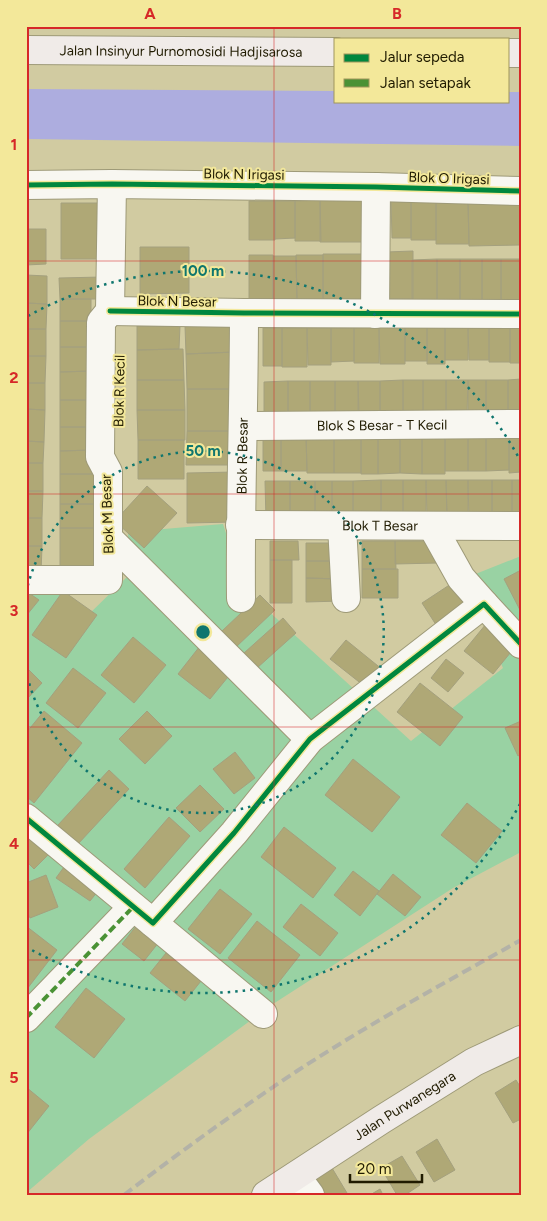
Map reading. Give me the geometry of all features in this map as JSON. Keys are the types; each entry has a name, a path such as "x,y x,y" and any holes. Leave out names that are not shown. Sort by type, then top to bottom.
{"street":[{"name":"Jalan Insinyur Purnomosidi Hadjisarosa","path":"26,50 334,52"},
{"path":"110,310 112,184"},
{"name":"Blok N Irigasi","path":"26,185 376,187"},
{"path":"375,314 376,187"},
{"name":"Blok O Irigasi","path":"376,187 521,191"},
{"name":"Blok N Besar","path":"110,310 244,313 521,314"},
{"name":"Blok R Kecil","path":"108,472 118,456 120,322 110,310"},
{"name":"Blok R Besar","path":"241,598 240,525 244,313"},
{"name":"Blok S Besar - T Kecil","path":"243,426 521,424"},
{"name":"Blok M Besar","path":"26,580 108,580 108,472"},
{"name":"Blok T Besar","path":"240,525 521,526"},
{"path":"342,526 346,598"},
{"path":"432,526 461,578 521,644"},
{"path":"108,538 310,739"},
{"path":"26,1018 234,833 310,739 484,604"},
{"path":"26,818 263,1014"},
{"name":"Jalan Purwanegara","path":"266,1195 303,1185 381,1120 465,1067 521,1040"}],"green space":[{"path":"419,26 521,26 521,29"},
{"path":"223,524 244,589 411,741 503,668 463,579 521,556 521,852 453,888 273,1004 89,1139 26,1193 26,588 51,587 85,618 130,574 128,532"}],"water":[{"path":"26,89 334,91 334,102 510,102 510,92 521,92 521,146 26,139"}],"building":[{"path":"320,200 368,200 368,242 320,242"},
{"path":"320,200 321,241 295,241 295,201"},
{"path":"468,200 520,200 520,245 469,246"},
{"path":"468,200 469,244 436,244 436,201"},
{"path":"249,201 275,201 275,240 249,240"},
{"path":"275,201 295,201 295,238 275,239"},
{"path":"391,201 411,201 411,238 392,238"},
{"path":"411,201 436,201 436,240 411,240"},
{"path":"61,203 100,203 100,259 61,259"},
{"path":"26,229 46,229 46,264 26,265"},
{"path":"140,247 189,247 189,293 140,294"},
{"path":"413,251 413,299 386,299 386,252"},
{"path":"323,254 367,254 368,301 323,301"},
{"path":"249,255 273,255 273,301 249,302"},
{"path":"296,255 323,255 323,301 297,301"},
{"path":"273,256 296,256 297,301 273,301"},
{"path":"437,259 460,259 460,302 437,302"},
{"path":"437,259 437,301 412,301 412,260"},
{"path":"460,259 482,259 482,305 460,305"},
{"path":"482,259 501,259 501,302 482,302"},
{"path":"501,259 521,259 521,301 501,301"},
{"path":"26,275 47,276 47,304 26,303"},
{"path":"102,277 102,299 60,299 59,278"},
{"path":"60,299 91,299 91,321 60,321"},
{"path":"26,303 47,304 46,329 26,329"},
{"path":"60,321 91,321 93,347 60,347"},
{"path":"232,325 235,352 186,354 185,326"},
{"path":"137,326 180,326 179,349 137,350"},
{"path":"489,326 510,327 510,362 489,362"},
{"path":"489,326 489,360 469,360 468,327"},
{"path":"521,326 521,363 510,363 510,327"},
{"path":"379,327 405,327 405,364 380,364"},
{"path":"379,327 379,363 354,363 354,328"},
{"path":"405,327 427,327 427,361 405,361"},
{"path":"427,327 445,327 445,364 427,364"},
{"path":"445,327 468,327 468,360 445,360"},
{"path":"263,328 282,328 282,366 263,366"},
{"path":"282,328 307,328 307,367 282,367"},
{"path":"307,328 331,328 331,365 308,365"},
{"path":"331,328 354,328 354,361 331,362"},
{"path":"26,329 46,329 46,356 26,356"},
{"path":"60,347 91,347 91,371 60,372"},
{"path":"183,349 184,380 137,380 137,350"},
{"path":"235,352 234,389 187,389 186,354"},
{"path":"26,356 46,356 45,383 26,383"},
{"path":"92,371 92,400 60,400 60,372"},
{"path":"521,379 521,413 508,413 508,380"},
{"path":"137,380 184,380 185,410 137,410"},
{"path":"403,380 423,380 423,414 403,414"},
{"path":"403,380 403,418 380,418 380,381"},
{"path":"423,380 446,380 446,414 423,414"},
{"path":"446,380 468,380 467,413 446,414"},
{"path":"468,380 486,380 486,414 468,414"},
{"path":"486,380 508,380 508,413 486,413"},
{"path":"288,381 310,381 310,414 288,415"},
{"path":"288,381 288,414 264,415 264,382"},
{"path":"310,381 335,381 335,414 310,414"},
{"path":"335,381 358,381 359,414 335,415"},
{"path":"358,381 380,381 380,416 358,416"},
{"path":"26,383 45,383 45,410 26,409"},
{"path":"187,389 234,389 234,431 187,431"},
{"path":"60,400 92,400 92,427 60,427"},
{"path":"26,409 45,410 44,442 26,441"},
{"path":"137,410 185,410 185,440 138,440"},
{"path":"60,427 92,427 92,450 60,451"},
{"path":"187,431 234,431 233,465 186,465"},
{"path":"468,433 486,433 486,471 468,471"},
{"path":"468,433 468,471 445,471 445,434"},
{"path":"486,433 509,433 509,470 486,471"},
{"path":"509,433 521,433 521,472 509,473"},
{"path":"306,434 334,435 334,473 307,473"},
{"path":"306,434 307,471 281,471 281,435"},
{"path":"361,434 378,434 378,474 361,474"},
{"path":"361,434 361,473 334,473 334,435"},
{"path":"378,434 400,434 400,473 378,474"},
{"path":"400,434 422,434 422,474 400,473"},
{"path":"422,434 445,434 445,474 422,474"},
{"path":"263,435 281,435 281,471 263,471"},
{"path":"138,440 184,440 184,479 138,479"},
{"path":"26,441 44,442 43,463 26,463"},
{"path":"93,450 93,474 60,474 60,451"},
{"path":"26,463 43,463 43,491 26,491"},
{"path":"235,472 235,522 187,523 187,473"},
{"path":"60,474 94,474 94,504 60,504"},
{"path":"381,480 403,480 403,517 381,517"},
{"path":"381,480 381,518 353,519 353,481"},
{"path":"403,480 426,480 426,516 403,516"},
{"path":"426,480 446,480 447,516 427,516"},
{"path":"446,480 468,480 468,517 447,517"},
{"path":"468,480 492,480 492,520 469,520"},
{"path":"492,480 512,480 512,517 492,517"},
{"path":"512,480 521,480 521,516 512,516"},
{"path":"265,481 290,481 290,519 266,520"},
{"path":"290,481 315,481 315,519 290,519"},
{"path":"315,481 332,481 332,516 315,516"},
{"path":"332,481 353,481 353,517 332,517"},
{"path":"147,486 177,513 144,548 115,521"},
{"path":"26,491 43,491 42,518 26,518"},
{"path":"60,504 94,504 94,528 60,528"},
{"path":"26,518 42,518 42,546 26,546"},
{"path":"60,528 95,528 95,572 60,573"},
{"path":"270,541 298,541 299,560 270,560"},
{"path":"362,541 395,541 396,569 362,569"},
{"path":"395,541 438,541 438,563 395,564"},
{"path":"306,543 338,543 338,561 306,561"},
{"path":"26,546 42,546 41,573 26,573"},
{"path":"270,560 292,560 292,603 270,603"},
{"path":"306,561 340,561 340,579 306,578"},
{"path":"362,569 398,569 398,598 362,598"},
{"path":"521,570 521,610 520,610 504,579"},
{"path":"306,578 341,579 341,601 306,602"},
{"path":"457,580 476,608 440,631 422,603"},
{"path":"26,591 39,600 26,616"},
{"path":"63,591 97,615 66,658 32,635"},
{"path":"260,595 275,610 236,647 222,631"},
{"path":"283,618 296,633 257,668 244,653"},
{"path":"486,624 515,647 493,674 464,651"},
{"path":"133,637 166,665 134,703 101,675"},
{"path":"346,640 383,670 368,689 330,659"},
{"path":"200,646 232,672 210,699 178,674"},
{"path":"446,659 464,673 448,692 431,678"},
{"path":"26,667 42,683 26,700"},
{"path":"73,668 106,693 78,728 46,703"},
{"path":"420,683 463,717 440,746 397,712"},
{"path":"44,711 82,743 34,803 26,796 26,733"},
{"path":"147,711 172,736 145,764 119,739"},
{"path":"521,721 521,754 518,756 505,728"},
{"path":"235,752 255,778 234,794 213,769"},
{"path":"353,759 400,797 372,832 325,795"},
{"path":"109,770 129,789 78,844 58,825"},
{"path":"200,785 224,809 200,832 176,808"},
{"path":"467,803 502,831 476,863 441,835"},
{"path":"169,817 190,836 145,888 124,869"},
{"path":"284,827 336,868 313,898 261,857"},
{"path":"26,829 51,852 34,869 26,861"},
{"path":"64,867 98,891 90,901 56,878"},
{"path":"353,871 379,891 360,916 334,895"},
{"path":"393,874 421,897 405,916 377,894"},
{"path":"46,875 58,907 30,918 26,908 26,883"},
{"path":"220,889 252,914 220,954 188,929"},
{"path":"301,904 338,933 320,956 283,927"},
{"path":"257,921 300,955 271,992 228,958"},
{"path":"137,925 159,942 144,961 122,944"},
{"path":"26,926 57,950 27,989 26,989"},
{"path":"166,953 201,981 185,1001 150,973"},
{"path":"86,988 125,1019 94,1058 55,1027"},
{"path":"516,1080 521,1088 521,1119 513,1123 495,1093"},
{"path":"26,1087 49,1106 26,1135"},
{"path":"437,1139 455,1170 434,1182 416,1152"},
{"path":"402,1156 420,1185 405,1195 397,1195 381,1168"},
{"path":"329,1163 347,1193 345,1195 319,1195 308,1176"},
{"path":"380,1189 383,1195 370,1195"}],"railway":[{"path":"124,1195 209,1132 297,1071 380,1020 521,940"}],"marked path":[{"path":"26,1018 133,907"}],"cycle path":[{"path":"26,185 376,187 521,191"},
{"path":"110,311 521,314"},
{"path":"26,818 153,923 234,833 310,739 484,604 521,644"}]}
